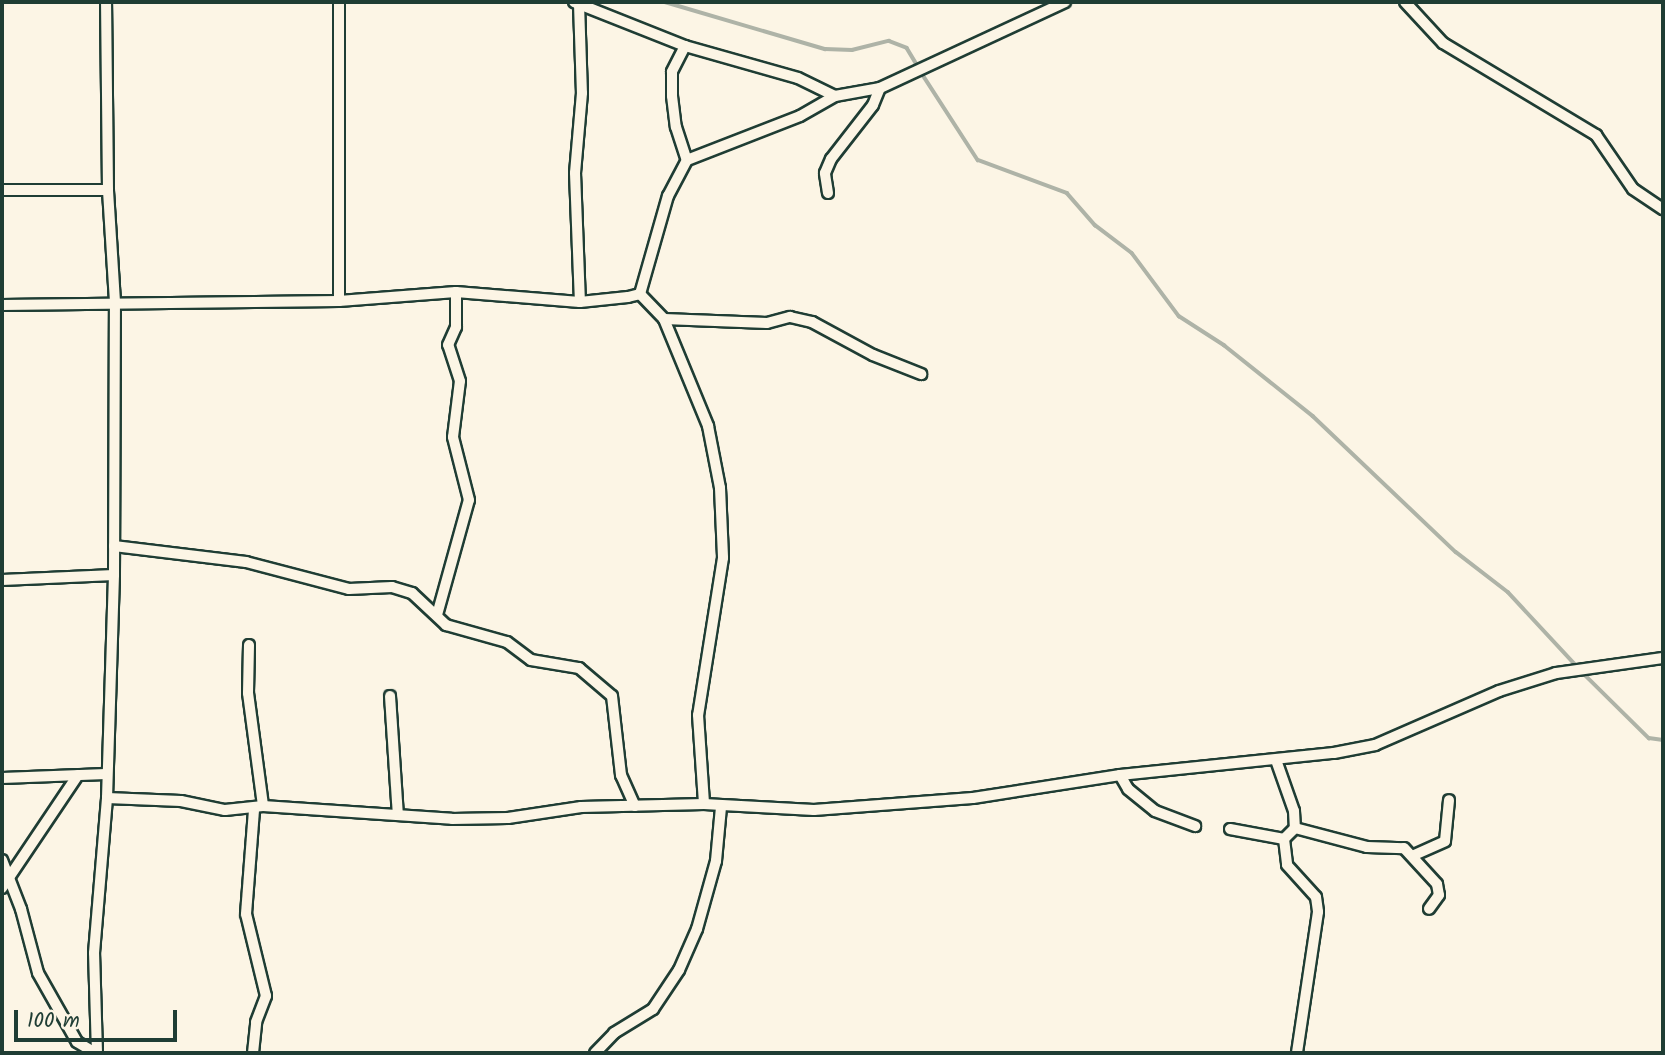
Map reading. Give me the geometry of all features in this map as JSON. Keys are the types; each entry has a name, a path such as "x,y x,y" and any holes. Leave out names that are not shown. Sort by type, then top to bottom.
{"street":[{"path":"96,1053 94,953 107,798 114,575 115,302 108,190 106,2"},
{"path":"339,2 339,300"},
{"path":"640,294 668,197 687,160 800,116 835,96 880,88 1065,2"},
{"path":"1405,2 1443,43 1596,135 1612,152 1633,189 1663,209"},
{"path":"580,302 575,173 582,93 576,3 685,46 774,70 835,96"},
{"path":"685,46 673,72 672,96 676,127 687,160"},
{"path":"828,193 825,173 831,159 873,105 880,88"},
{"path":"2,190 108,190"},
{"path":"438,615 470,500 453,437 460,381 448,345 456,327 456,292"},
{"path":"2,304 339,300 456,292 607,302 640,294"},
{"path":"640,294 664,319 708,426 720,488 723,558 698,715 704,804"},
{"path":"664,319 767,323 790,317 812,322 873,355 921,374"},
{"path":"114,546 235,560 349,589 392,587 412,593 446,625 470,635 507,642 531,660 579,668 595,678 612,696 621,775 635,806"},
{"path":"2,580 114,575"},
{"path":"248,645 248,692 259,808 246,914 266,996 256,1022 254,1053"},
{"path":"107,798 398,816 508,818 581,807 704,804 814,810 973,798 1120,775 1276,760 1375,745 1499,691 1556,673 1663,658"},
{"path":"390,696 398,816"},
{"path":"1276,760 1294,811 1295,828 1284,839"},
{"path":"2,778 106,774"},
{"path":"5,884 78,775"},
{"path":"1120,775 1128,789 1169,820 1195,826"},
{"path":"1412,856 1445,841 1449,800"},
{"path":"595,1053 614,1033 653,1009 679,970 697,929 716,861 721,807"},
{"path":"1295,828 1367,847 1404,848 1437,884 1439,895 1429,909"},
{"path":"1230,829 1284,839"},
{"path":"1284,839 1287,865 1316,897 1318,912 1297,1053"},
{"path":"2,860 5,884 21,909 38,973 77,1042 96,1053"}],"waterway":[{"path":"665,2 825,49 852,50 889,41 907,48 916,63"},
{"path":"921,72 978,160 1067,193 1095,225 1132,253 1179,316 1224,345 1313,416 1456,552 1508,592 1575,664"},
{"path":"1583,673 1649,738 1663,740"}]}
